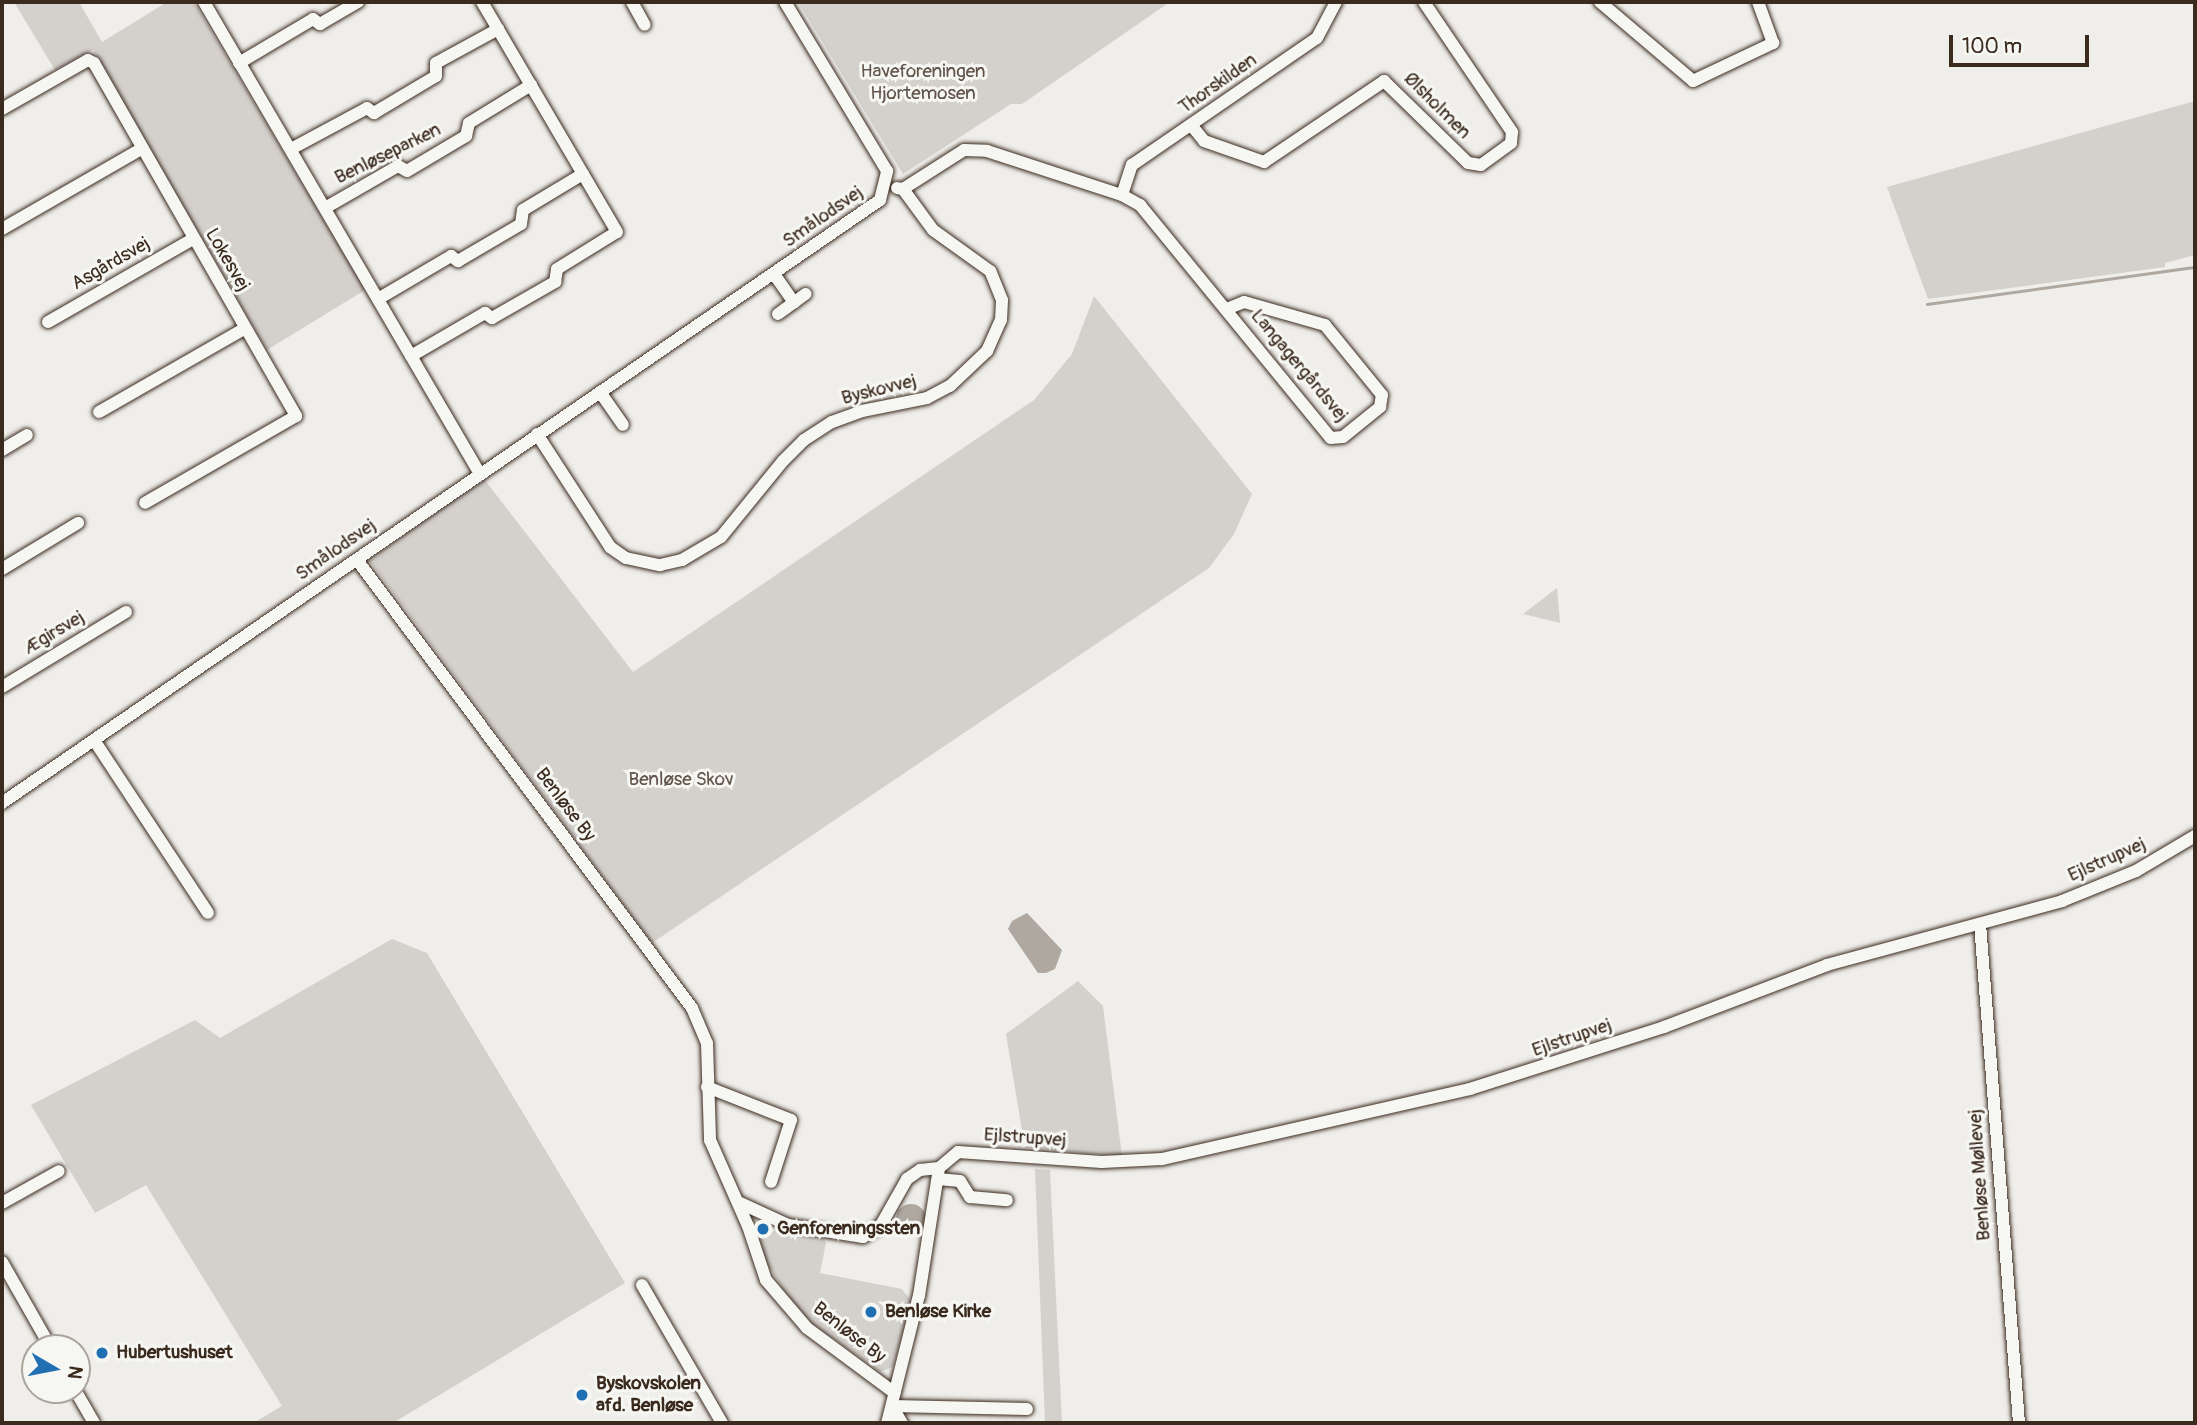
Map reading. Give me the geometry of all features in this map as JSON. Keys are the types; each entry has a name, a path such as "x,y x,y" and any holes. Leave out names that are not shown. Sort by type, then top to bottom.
{"street":[{"name":"Benløseparken","path":"206,2 480,474"},
{"path":"239,63 313,19 320,24 358,2"},
{"path":"411,356 485,313 492,318 555,282 557,269 617,232 482,2"},
{"path":"632,2 645,25"},
{"path":"785,2 883,163 887,186 903,189"},
{"name":"Thorskilden","path":"1122,195 1132,165 1318,38 1336,2"},
{"name":"Ølsholmen","path":"1192,126 1204,141 1264,162 1384,81 1468,163 1481,164 1511,144 1512,132 1424,2"},
{"path":"1600,2 1693,81 1773,43 1758,2"},
{"path":"291,149 367,108 374,113 436,76 436,63 498,29"},
{"name":"Lokesvej","path":"2,109 91,60 296,416 145,503"},
{"name":"Benløseparken","path":"325,208 398,166 407,171 454,143 467,135 469,123 531,85"},
{"path":"2,229 141,149"},
{"name":"Langagergårdsvej","path":"903,189 964,150 987,151 1122,195 1140,205 1331,438 1343,436 1380,407 1382,395 1325,325 1244,302 1227,309"},
{"path":"378,299 452,256 458,261 521,224 523,210 583,174"},
{"name":"Smålodsvej","path":"2,803 537,434 874,207 887,186"},
{"name":"Byskovvej","path":"537,434 610,547 626,558 660,565 692,555 721,537 783,461 804,440 832,422 862,411 927,398 950,386 987,351 999,327 1002,300 990,271 933,230 903,189"},
{"name":"Asgårdsvej","path":"48,322 193,239"},
{"name":"Smålodsvej","path":"774,274 794,303"},
{"path":"778,314 806,294"},
{"path":"99,412 244,329"},
{"path":"600,392 623,425"},
{"path":"2,450 27,435"},
{"path":"2,569 78,523"},
{"name":"Benløse By","path":"356,559 692,1008 707,1043 710,1140 748,1226 757,1261 789,1310 893,1399 902,1423"},
{"name":"Ægirsvej","path":"2,687 126,612"},
{"path":"94,740 208,913"},
{"name":"Ejlstrupvej","path":"939,1173 958,1152 1102,1162 1162,1159 1470,1089 1664,1027 1827,965 1980,924 2108,883 2195,836"},
{"name":"Benløse Møllevej","path":"1980,924 2019,1423"},
{"path":"707,1087 790,1120 771,1182"},
{"path":"737,1202 788,1225 863,1237 881,1225 907,1179 920,1170 961,1181 970,1197 1007,1200"},
{"path":"2,1203 59,1171"},
{"name":"Benløse By","path":"887,1423 919,1295 939,1173"},
{"path":"748,1226 760,1214"},
{"path":"2,1262 43,1334"},
{"path":"642,1285 722,1423"},
{"path":"893,1399 1027,1409"},
{"path":"83,1404 94,1423"}],"green space":[{"path":"14,2 79,2 102,42 167,2 194,2 365,290 267,350 93,50 55,70"},
{"name":"Haveforeningen Hjortemosen","path":"798,2 1170,2 1022,104 1011,104 903,174"},
{"path":"2195,101 2195,255 2165,263 2165,267 1928,299 1887,187"},
{"name":"Benløse Skov","path":"1094,296 1252,494 1234,534 1209,568 652,943 369,560 484,479 633,672 1034,400 1072,354"},
{"path":"1557,588 1560,623 1523,614"},
{"path":"392,939 427,953 625,1283 393,1423 253,1423 282,1406 146,1185 95,1213 31,1105 195,1020 220,1038"},
{"path":"1078,981 1103,1006 1122,1156 1025,1148 1006,1034"},
{"path":"1035,1169 1050,1170 1062,1423 1045,1423"},
{"path":"783,1227 822,1236 826,1243 820,1273 902,1289 912,1302 893,1367 880,1372 806,1319 789,1298 766,1262 758,1238"}],"shaded area":[{"path":"1027,913 1062,950 1055,969 1046,973 1038,973 1008,929 1012,921"},
{"path":"911,1204 917,1205 925,1213 925,1225 917,1233 911,1234 905,1233 897,1225 896,1219 897,1213 905,1205"}],"waterway":[{"path":"1927,304 2195,267"}],"place":[{"name":"Genforeningssten","path":"763,1229"},
{"name":"Benløse Kirke","path":"871,1312"},
{"name":"Hubertushuset","path":"102,1353"},
{"name":"Byskovskolen afd. Benløse","path":"582,1395"}]}
